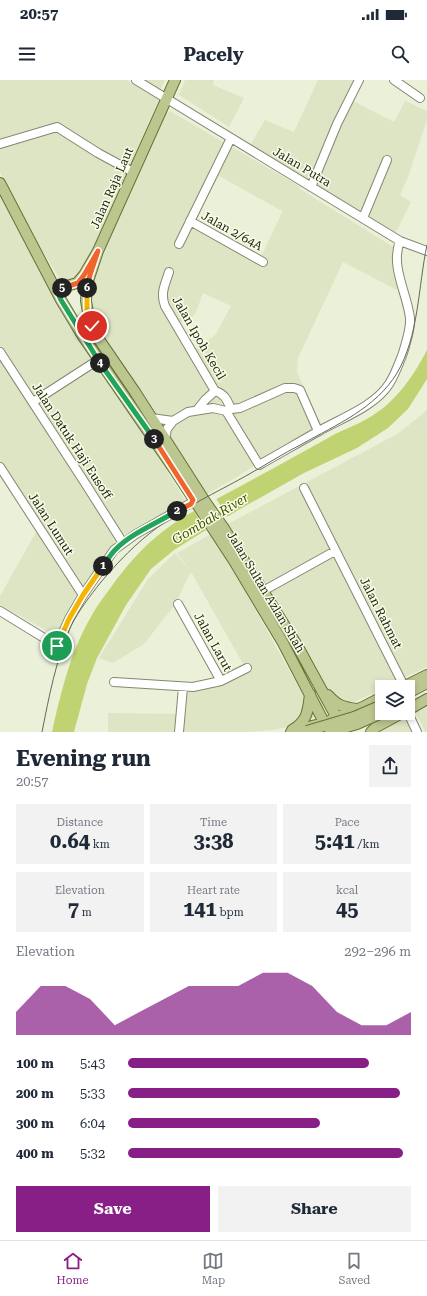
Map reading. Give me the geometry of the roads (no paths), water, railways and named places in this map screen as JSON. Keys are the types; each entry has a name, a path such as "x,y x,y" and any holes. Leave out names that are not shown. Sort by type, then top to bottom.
{"main road":[{"name":"Jalan Raja Laut","path":"56,289 78,283 98,251 175,80"},
{"name":"Jalan Sultan Azlan Shah","path":"0,183 62,302 98,360 156,444 199,504 220,530 263,592 296,643 345,732"},
{"name":"Jalan Sultan Azlan Shah","path":"98,251 87,284 86,301 89,318 98,338 165,439 199,504"},
{"name":"Jalan Sultan Azlan Shah","path":"220,530 310,694 329,732"},
{"path":"415,683 427,675"},
{"path":"415,687 427,684"},
{"path":"320,686 337,704 348,708 361,708"},
{"path":"415,699 427,693"},
{"path":"290,732 305,718 310,694"},
{"path":"415,706 427,699"},
{"path":"290,732 336,718 375,701"},
{"path":"361,708 358,719 360,724 364,727 373,730 390,720"},
{"path":"304,732 354,717 375,708"},
{"path":"329,732 357,724 375,716"}],"street":[{"name":"Jalan Putra","path":"136,80 400,241 427,251"},
{"path":"311,187 337,124 359,80"},
{"path":"394,80 420,98"},
{"path":"0,144 57,127 98,153 133,172"},
{"path":"178,244 231,138"},
{"path":"363,218 386,160"},
{"name":"Jalan 2/64A","path":"190,221 263,262"},
{"path":"229,410 259,465 318,431 355,412 376,398 389,384 400,361 406,343 410,320 396,254 400,241"},
{"name":"Jalan Ipoh Kecil","path":"170,272 163,290 162,298 215,391 221,393 225,397 229,410"},
{"name":"Jalan Datuk Haji Eusoff","path":"0,352 123,543"},
{"path":"33,402 98,360"},
{"path":"165,439 168,429 173,421 188,412 213,408 229,410 240,408 285,388 300,390 318,431"},
{"path":"196,410 215,391"},
{"path":"151,418 173,421"},
{"name":"Jalan Lumut","path":"0,467 83,595"},
{"name":"Jalan Rahmat","path":"304,488 400,680"},
{"path":"0,611 57,646 69,619 83,595 114,550 136,534 191,504 199,504"},
{"path":"263,592 336,551"},
{"name":"Jalan Larut","path":"114,682 193,687 221,681 178,604"},
{"path":"221,681 247,668"},
{"path":"179,732 183,687"},
{"path":"411,720 417,732"}],"water":[{"name":"Gombak River","path":"427,350 427,379 408,409 388,428 357,448 304,473 240,509 174,550 151,569 126,605 97,658 87,684 74,732 52,732 72,657 78,642 98,606 116,580 143,549 162,532 191,513 332,436 374,415 384,408 401,391"}],"tram line":[{"path":"42,732 57,665 71,626 97,587 114,567 150,533 168,520 200,500 341,422 367,406 388,385 397,373 410,343 417,311 427,245"}]}
